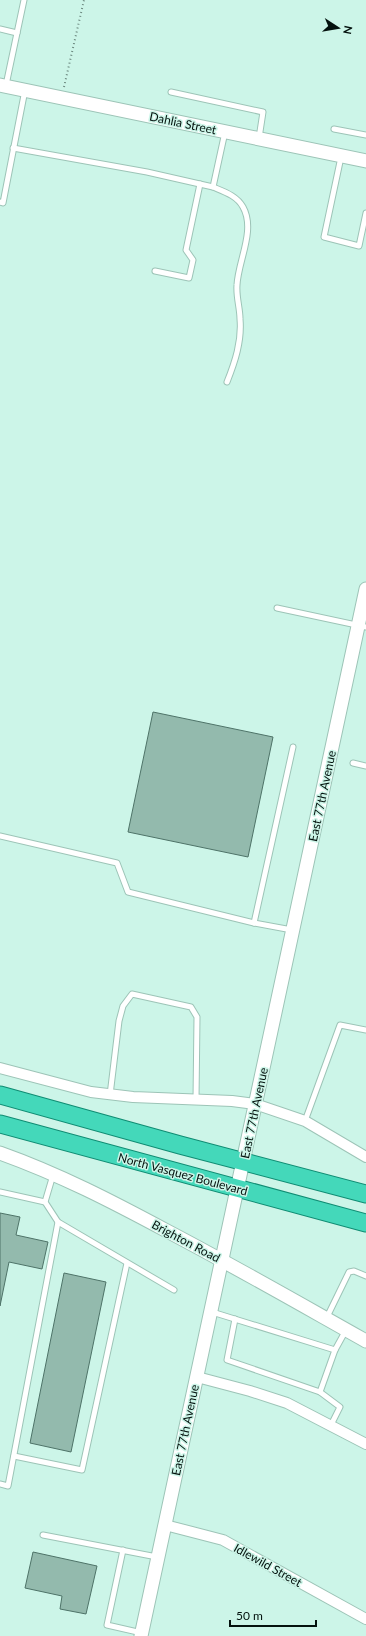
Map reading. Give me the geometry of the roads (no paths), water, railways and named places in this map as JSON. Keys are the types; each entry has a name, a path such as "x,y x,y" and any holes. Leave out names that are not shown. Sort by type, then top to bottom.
{"highway":[{"path":"0,1095 366,1194"},
{"name":"North Vasquez Boulevard","path":"0,1124 366,1223"}],"street":[{"name":"Dahlia Street","path":"3,85 366,161"},
{"name":"East 77th Avenue","path":"141,1635 293,930 362,626 366,590"},
{"path":"0,1068 65,1087 110,1095 134,1098 232,1100 255,1104 306,1121 366,1157"},
{"name":"Brighton Road","path":"0,1153 54,1174 94,1192 222,1260 366,1341"},
{"path":"197,1377 268,1396 304,1411 366,1444"},
{"name":"Idlewild Street","path":"165,1524 223,1540 366,1619"}],"lane":[{"path":"3,85 24,0"},
{"path":"0,29 17,33"},
{"path":"0,202 3,203 25,90"},
{"path":"171,92 263,112 259,139"},
{"path":"334,129 366,135"},
{"path":"213,187 225,132"},
{"path":"13,148 147,172 213,187 232,195 243,206 246,216 247,234 237,286 240,333 235,362 227,382"},
{"path":"341,156 324,237 359,246 366,214"},
{"path":"155,271 189,278 192,260 186,250 200,184"},
{"path":"277,608 362,626"},
{"path":"254,923 293,748"},
{"path":"353,763 366,766"},
{"path":"0,836 118,863 128,892 254,923 293,930"},
{"path":"110,1095 119,1021 123,1006 132,994 191,1008 197,1017 196,1099"},
{"path":"306,1121 340,1025 366,1030"},
{"path":"45,1202 54,1174"},
{"path":"0,1192 45,1202 58,1222 174,1290"},
{"path":"0,1484 8,1486 58,1222"},
{"path":"14,1456 82,1470 127,1263"},
{"path":"326,1318 349,1272 354,1271 366,1276"},
{"path":"211,1312 335,1350"},
{"path":"234,1319 227,1360 320,1392 340,1407 331,1425"},
{"path":"320,1392 335,1350 346,1330"},
{"path":"43,1534 158,1557"},
{"path":"122,1550 106,1625 141,1635"}]}
